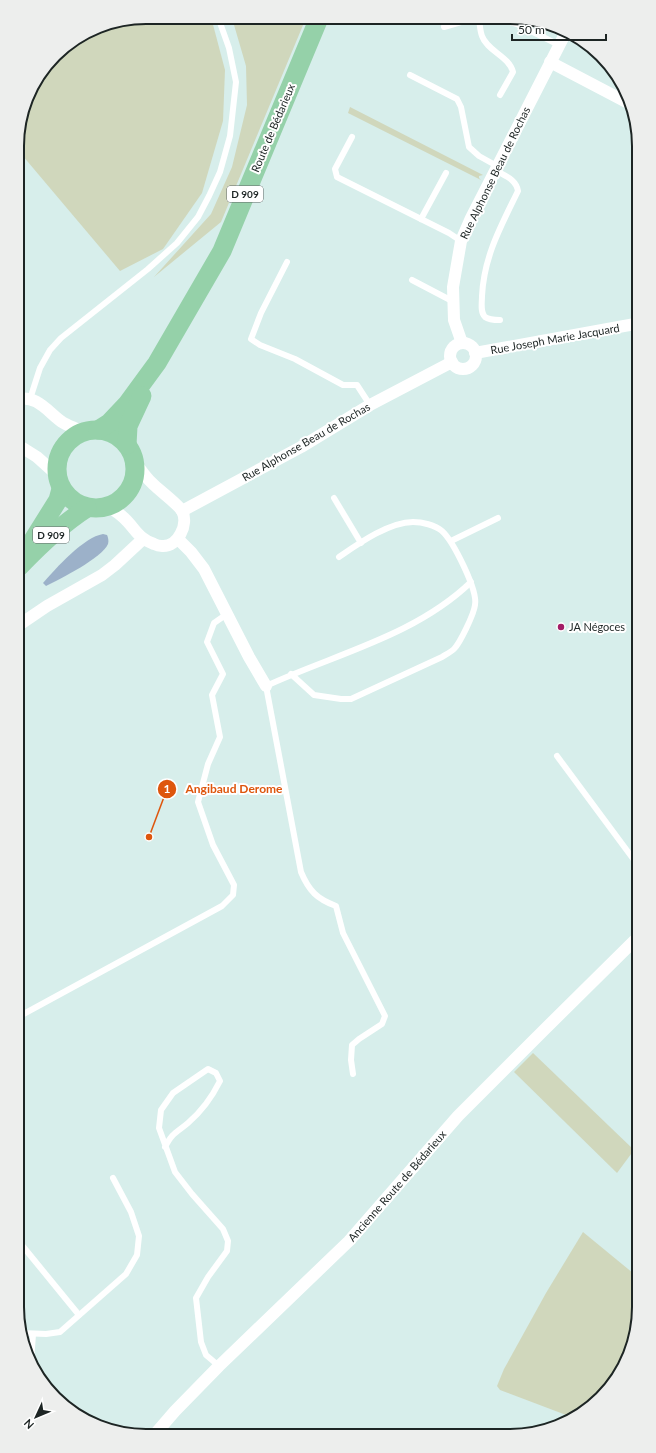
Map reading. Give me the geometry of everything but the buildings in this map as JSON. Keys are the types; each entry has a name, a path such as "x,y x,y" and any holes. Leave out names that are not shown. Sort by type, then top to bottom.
{"main road":[{"name":"Route de Bédarieux","path":"130,452 128,426 157,363 222,251 317,24"},
{"name":"Route de Bédarieux","path":"90,431 109,423 127,404 157,363"},
{"path":"90,431 109,432 119,437 130,452 135,471 133,483 128,493 119,501 109,507 98,509 87,508 68,498 59,481 56,463 62,448 73,436 90,431"},
{"name":"D 909","path":"24,554 58,500 59,481"},
{"name":"D 909","path":"24,561 42,543 77,514 87,508"}],"street":[{"name":"Rue Alphonse Beau de Rochas","path":"462,343 454,320 453,287 461,241 496,168 562,39"},
{"path":"550,62 624,101"},
{"name":"Rue Joseph Marie Jacquard","path":"475,353 632,325"},
{"path":"462,343 470,345 475,353 474,362 468,368 458,368 452,362 450,357 453,348 462,343"},
{"name":"Rue Alphonse Beau de Rochas","path":"182,511 301,447 370,405 452,362"},
{"path":"24,399 43,406 63,422 90,431"},
{"path":"24,449 37,457 59,481"},
{"path":"109,507 125,518 133,530 143,539 162,546 170,544 178,539 184,523 182,511 142,473 130,452"},
{"path":"24,622 47,606 102,575 143,539"},
{"path":"178,539 191,552 204,569 249,657 266,686"},
{"name":"Ancienne Route de Bédarieux","path":"160,1429 219,1366 349,1241 458,1116 632,943"}],"lane":[{"path":"24,399 40,368 61,338 148,269 177,242 198,217 209,196 220,172 230,136 236,82 229,48 220,24"},
{"path":"444,27 454,24"},
{"path":"480,24 482,38 488,46 511,65 513,72 500,95"},
{"path":"517,24 562,39"},
{"path":"410,75 457,99 462,106 469,147 479,156 513,180 517,186 518,191 493,242 483,283 481,308 484,316 489,319 500,320"},
{"path":"352,137 335,169 337,176 461,241"},
{"path":"421,219 446,173"},
{"path":"287,262 261,313 251,339 295,359 343,385 357,385 370,405"},
{"path":"412,280 454,302"},
{"path":"334,498 361,543"},
{"path":"451,541 498,518"},
{"path":"291,674 314,695 351,699 442,658 455,649 471,618 476,604 471,582 451,541 441,530 414,522 403,523 374,535 338,557"},
{"path":"353,1074 351,1060 352,1045 382,1024 385,1016 343,933 336,906 325,902 314,894 307,886 301,872 266,686 291,674 375,641 420,620 456,597 471,582"},
{"path":"24,1014 222,906 233,895 234,885 213,846 198,802 208,764 220,737 212,695 223,674 207,642 214,623 228,614"},
{"path":"557,756 632,857"},
{"path":"165,1147 172,1135 198,1113 214,1093 220,1081 216,1073 208,1069 174,1093 161,1110 158,1128 165,1147 175,1172 223,1229 228,1241 227,1251 208,1277 196,1298 202,1342 206,1355 219,1366"},
{"path":"27,1333 46,1334 60,1332 126,1274 137,1255 139,1236 130,1212 113,1178"},
{"path":"24,1248 79,1315"},
{"path":"32,1350 33,1334"}],"green space":[{"path":"138,24 213,24 225,70 223,121 202,193 163,249 120,271 24,157 25,130 33,99 44,78 65,54 85,40 99,33 122,26"},
{"path":"234,24 304,24 221,222 154,277 211,214 232,167 247,105 246,66"},
{"path":"350,107 483,175 479,176 481,180 348,113"},
{"path":"533,1053 632,1148 632,1153 617,1173 514,1072"},
{"path":"583,1232 632,1272 632,1315 628,1339 623,1354 612,1375 602,1388 584,1404 567,1415 500,1390 497,1386 504,1369 546,1293"}],"water":[{"path":"103,534 107,535 108,544 98,555 80,568 46,586 43,583 79,547 96,536"}],"place":[{"name":"JA Négoces","path":"561,627"},
{"name":"Angibaud Derome","path":"149,837"}]}
